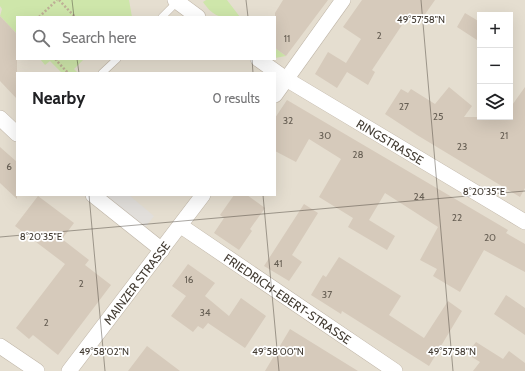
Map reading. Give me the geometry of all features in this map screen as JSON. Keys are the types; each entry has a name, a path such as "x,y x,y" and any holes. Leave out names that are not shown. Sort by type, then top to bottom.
{"street":[{"path":"276,94 343,0"},
{"path":"176,1 197,16"},
{"name":"RINGSTRASSE","path":"259,60 286,79 525,222"},
{"path":"0,118 16,133"},
{"path":"94,196 162,250"},
{"name":"MAINZER STRASSE","path":"69,371 181,226 202,196"},
{"name":"FRIEDRICH-EBERT-STRASSE","path":"181,226 395,371"},
{"path":"0,346 37,371"}],"lane":[{"path":"163,16 176,1"},
{"path":"103,72 116,60"}],"path":[{"path":"40,16 58,0 74,16"},
{"path":"57,60 67,72"}],"shaded area":[{"path":"0,0 525,0 525,371 0,371"},
{"path":"94,196 130,196 154,216 141,233"}],"green space":[{"path":"0,0 129,0 132,16 16,16 16,33 0,16 2,9 0,6"},
{"path":"206,0 227,0 239,16 219,16 211,12 203,2"},
{"path":"276,49 286,56 276,58"},
{"path":"41,60 83,60 74,69 77,72 61,72 50,61 45,65"}],"building":[{"path":"283,0 328,0 286,56 276,49 275,13"},
{"path":"362,0 435,0 421,20 410,13 372,70 375,72 368,85 347,72 337,88 315,74 328,52 346,63 361,39 343,27"},
{"path":"465,13 477,20 477,40 457,27"},
{"path":"0,16 16,33 16,98 0,81"},
{"path":"449,87 472,106 464,117 477,117 477,120 513,120 513,104 525,87 525,188 520,197 385,114 401,89 408,93 411,89 435,104"},
{"path":"287,100 508,230 506,233 525,244 525,272 484,250 460,292 433,276 437,269 420,260 438,227 385,193 369,220 395,236 387,250 348,227 353,218 319,197 341,159 309,139 296,162 276,152 276,116"},
{"path":"0,147 16,161 17,199 0,183"},
{"path":"38,196 74,223 62,239 89,260 85,265 111,285 58,355 33,335 29,339 16,328 65,264 15,226"},
{"path":"233,196 248,196 265,208 250,229 252,231 239,250 214,233 224,218 220,215"},
{"path":"304,204 318,213 292,255 302,262 289,281 264,266"},
{"path":"339,257 401,296 389,315 424,338 448,301 462,311 429,366 342,311 341,314 311,295 323,275 326,277"},
{"path":"188,264 215,283 205,296 229,316 241,298 266,316 245,348 208,323 203,329 198,326 193,332 171,316 186,296 172,286"},
{"path":"506,295 525,308 525,335 494,314"},
{"path":"290,329 358,371 265,371"},
{"path":"476,342 503,359 509,351 525,363 525,371 473,371 480,362 467,354"},
{"path":"147,346 180,371 128,371"}]}
